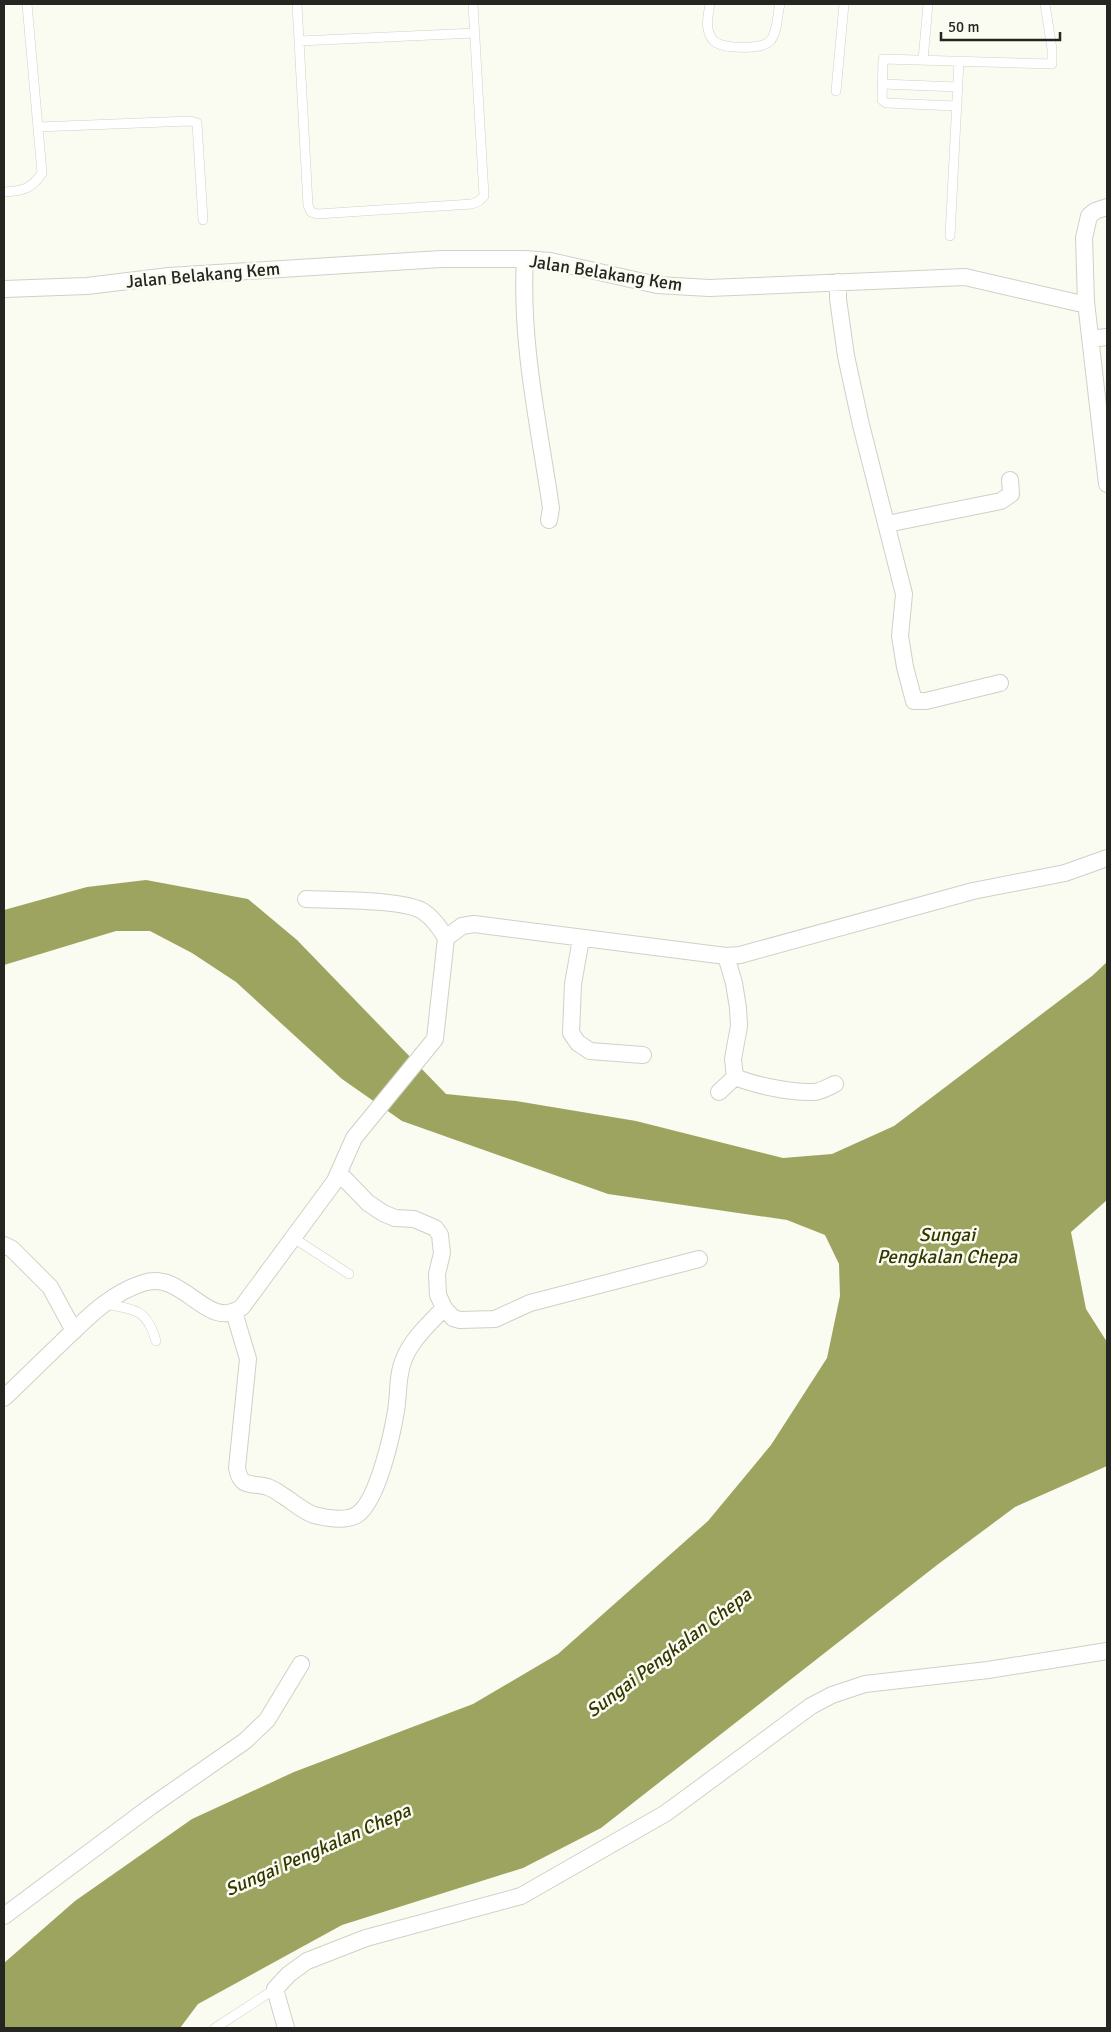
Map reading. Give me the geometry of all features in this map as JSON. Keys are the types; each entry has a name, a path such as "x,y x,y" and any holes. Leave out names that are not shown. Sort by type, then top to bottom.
{"street":[{"path":"1107,207 1095,211 1089,216 1084,238 1086,302 1107,484"},
{"name":"Jalan Belakang Kem","path":"4,289 87,286 186,275 441,258 525,259 550,261 657,285 709,288 965,277 1078,303 1086,302"},
{"path":"525,259 524,316 528,357 551,508 549,520"},
{"path":"838,282 838,300 846,356 861,425 888,524 904,594 900,636 905,667 914,701 926,701 1000,683"},
{"path":"1090,339 1107,337"},
{"path":"888,524 1001,501 1011,494 1010,480"},
{"path":"446,938 462,926 474,924 726,956 740,955 973,890 1065,873 1107,858"},
{"path":"4,1398 102,1304 143,1282 158,1280 168,1282 217,1313 234,1312 242,1307 335,1181 354,1138 435,1039 446,938 436,922 423,911 404,904 306,899"},
{"path":"581,939 574,984 571,1033 578,1044 590,1051 643,1055"},
{"path":"726,956 734,983 738,1008 739,1026 733,1059 735,1077"},
{"path":"735,1077 750,1083 800,1092 815,1092 835,1084"},
{"path":"719,1092 735,1077"},
{"path":"338,1173 368,1203 383,1213 394,1218 414,1219 435,1228 440,1235 442,1253 437,1274 438,1296 444,1308 453,1318 460,1320 495,1319 530,1303 699,1259"},
{"path":"4,1245 12,1249 50,1287 74,1330"},
{"path":"234,1312 248,1359 237,1468 238,1475 243,1482 250,1485 268,1487 314,1515 350,1518 358,1514 365,1506 382,1471 396,1411 403,1360 408,1349 444,1308"},
{"path":"286,2028 276,1989 289,1974 308,1961 366,1938 521,1896 666,1813 811,1706 832,1695 865,1684 988,1670 1107,1652"},
{"path":"4,1916 157,1801 245,1741 267,1720 301,1664"}],"lane":[{"path":"4,192 16,191 35,184 42,173 27,4"},
{"path":"297,4 308,205 311,212 317,214 472,204 484,196 474,4"},
{"path":"710,4 708,28 715,42 721,46 757,47 766,45 771,40 780,4"},
{"path":"836,91 844,4"},
{"path":"922,60 928,4"},
{"path":"956,106 886,103 882,100 883,59 1052,64 1052,49 1045,4"},
{"path":"299,41 475,33"},
{"path":"950,236 958,61"},
{"path":"883,84 957,87"},
{"path":"38,127 190,121 197,123 204,220"},
{"path":"292,1237 349,1274"},
{"path":"102,1304 134,1309 146,1318 156,1341"},
{"path":"215,2028 276,1989"}],"water":[{"name":"Sungai Pengkalan Chepa","path":"146,880 248,899 297,940 446,1094 516,1101 636,1121 783,1158 832,1154 894,1126 1092,976 1107,962 1107,1200 1071,1232 1086,1309 1107,1342 1107,1466 1015,1507 937,1565 601,1828 523,1868 342,1925 198,2004 180,2028 4,2028 4,1963 75,1901 192,1819 294,1772 473,1704 558,1654 708,1521 771,1445 827,1358 840,1296 839,1264 825,1235 787,1220 608,1194 402,1121 342,1079 236,982 192,953 150,931 116,931 4,965 4,910 87,887"}]}
